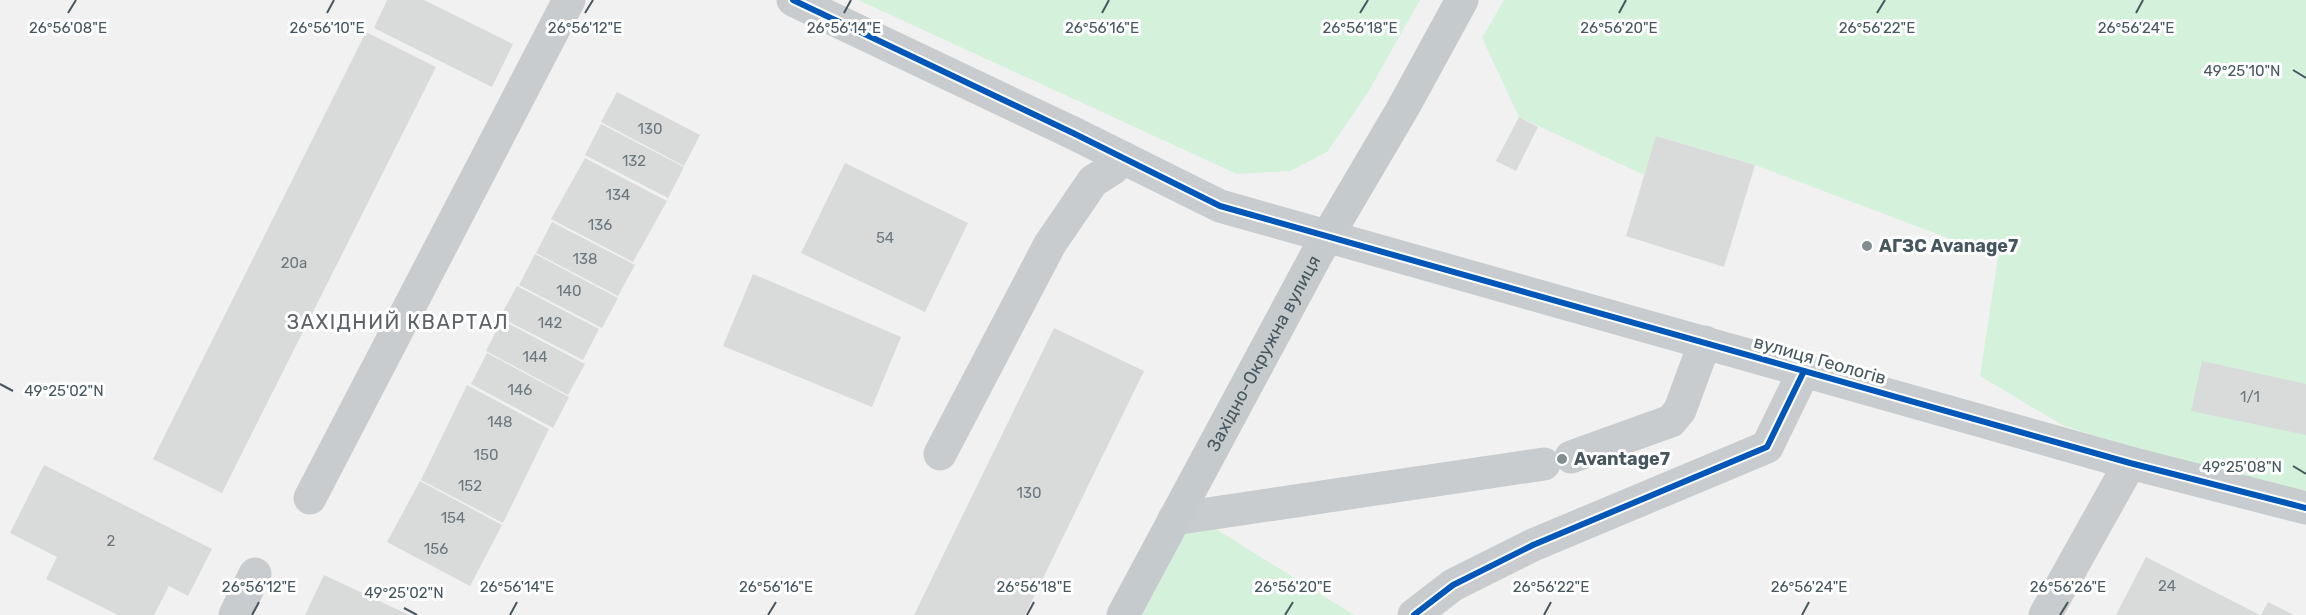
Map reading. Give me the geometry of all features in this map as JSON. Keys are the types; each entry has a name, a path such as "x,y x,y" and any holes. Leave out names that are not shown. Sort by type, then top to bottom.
{"main road":[{"name":"Західно-Окружна вулиця","path":"1123,615 1327,236 1403,108 1462,0"}],"street":[{"path":"310,498 569,0"},
{"name":"вулиця Геологів","path":"793,0 1220,206 2130,463 2306,508"},
{"path":"940,454 1050,244 1093,181 1124,159"},
{"path":"1174,519 1557,460 1671,420 1680,410 1705,342"},
{"path":"1414,615 1453,585 1533,545 1767,447 1804,371"},
{"path":"2045,615 2130,463"},
{"path":"235,615 255,574"}],"green space":[{"path":"858,0 1420,0 1367,94 1327,152 1290,171 1237,174"},
{"path":"1504,0 2306,0 2306,492 2134,448 2064,426 1980,376 1998,257 1755,165 1657,136 1644,175 1519,117 1482,38"},
{"path":"1195,516 1354,615 1142,615"}],"building":[{"path":"387,0 424,0 513,44 492,87 374,28"},
{"path":"366,32 436,67 222,493 153,459"},
{"path":"617,92 700,135 684,166 601,122"},
{"path":"1519,117 1538,127 1516,171 1496,161"},
{"path":"601,124 684,167 668,198 585,155"},
{"path":"1656,136 1755,165 1724,267 1626,236"},
{"path":"585,158 667,201 633,262 551,219"},
{"path":"845,163 968,223 925,312 801,253"},
{"path":"552,222 635,265 618,296 536,253"},
{"path":"535,254 618,298 602,328 519,285"},
{"path":"753,274 901,337 872,407 723,346"},
{"path":"517,286 599,329 583,360 500,317"},
{"path":"502,320 585,364 568,395 486,351"},
{"path":"1054,328 1144,371 1025,615 914,615"},
{"path":"487,353 569,397 553,428 471,384"},
{"path":"2202,361 2306,384 2306,435 2191,411"},
{"path":"467,385 549,429 503,523 421,480"},
{"path":"44,465 212,549 188,596 169,586 154,615 118,615 46,579 57,557 10,533"},
{"path":"420,481 502,525 470,586 387,542"},
{"path":"2146,557 2260,615 2116,615"},
{"path":"324,575 409,615 305,615"},
{"path":"2268,602 2294,615 2261,615"}],"cycle path":[{"path":"793,0 1073,133 1220,206 2130,463 2306,508"},
{"path":"1414,615 1453,585 1533,545 1767,447 1804,371"}],"place":[{"name":"АГЗС Avanage7","path":"1867,246"},
{"name":"Avantage7","path":"1562,459"}],"district":[{"name":"ЗАХІДНИЙ КВАРТАЛ","path":"398,322"}]}
